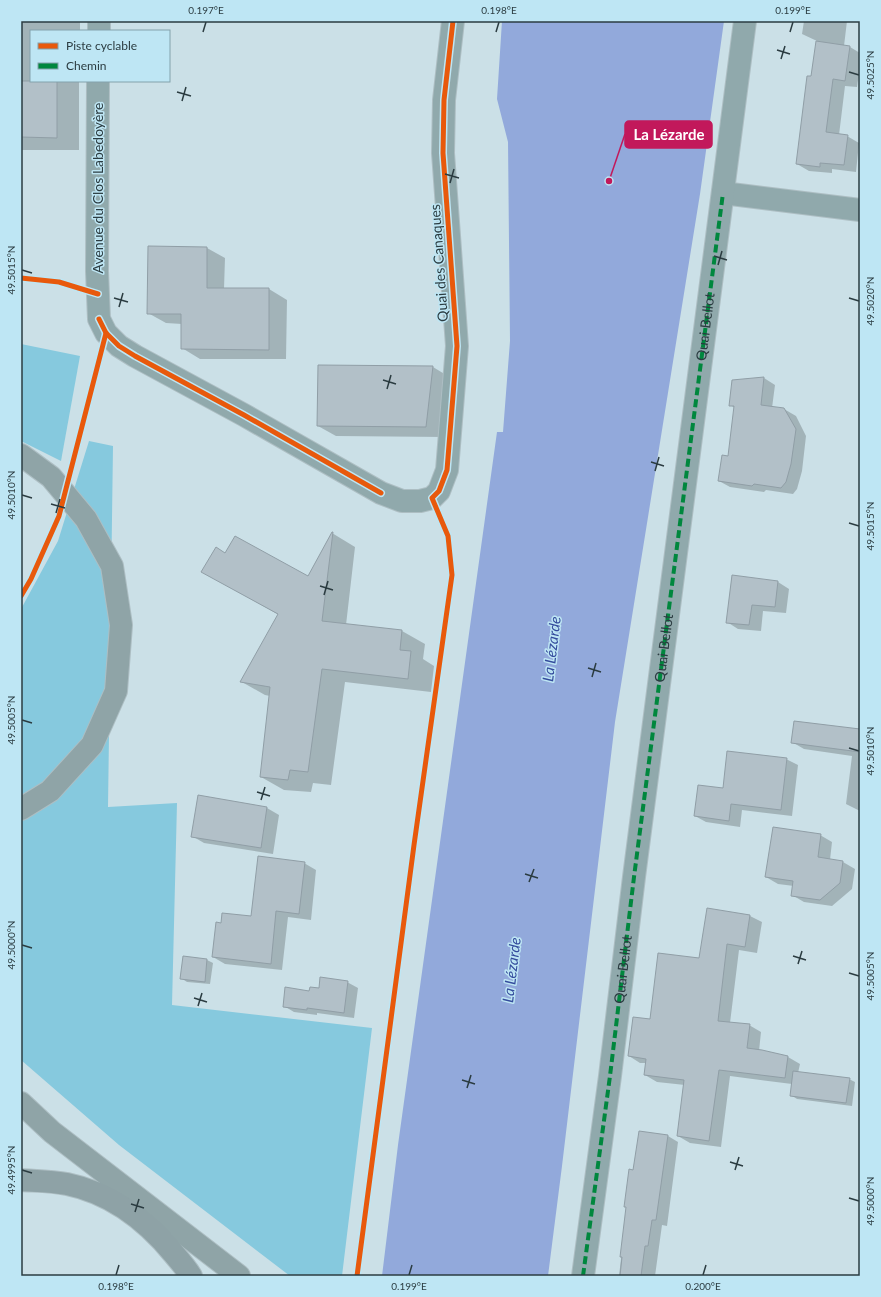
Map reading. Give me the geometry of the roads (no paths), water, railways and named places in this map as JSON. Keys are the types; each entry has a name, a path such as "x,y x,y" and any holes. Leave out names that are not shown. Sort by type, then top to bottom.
{"highway":[{"path":"21,1180 66,1184 89,1190 124,1207 142,1221 163,1241 191,1276"}],"main road":[{"path":"21,456 51,477 86,519 112,566 121,625 116,691 92,745 50,791 21,809"},
{"path":"21,1103 52,1132 239,1276"}],"street":[{"name":"Quai des Canaques","path":"381,493 402,501 420,501 432,498 438,491 448,470 457,346 443,153 444,100 453,21"},
{"name":"Quai Bellot","path":"583,1276 745,21"},
{"name":"Avenue du Clos Labedoyère","path":"98,82 97,271 99,319 106,333 119,346 381,493"},
{"path":"723,193 860,210"}],"water":[{"path":"502,21 724,21 700,194 615,722 548,1276 382,1276 398,1145 497,432 503,432 510,341 508,142 497,99"}],"place":[{"name":"La Lézarde","path":"609,181"}]}
